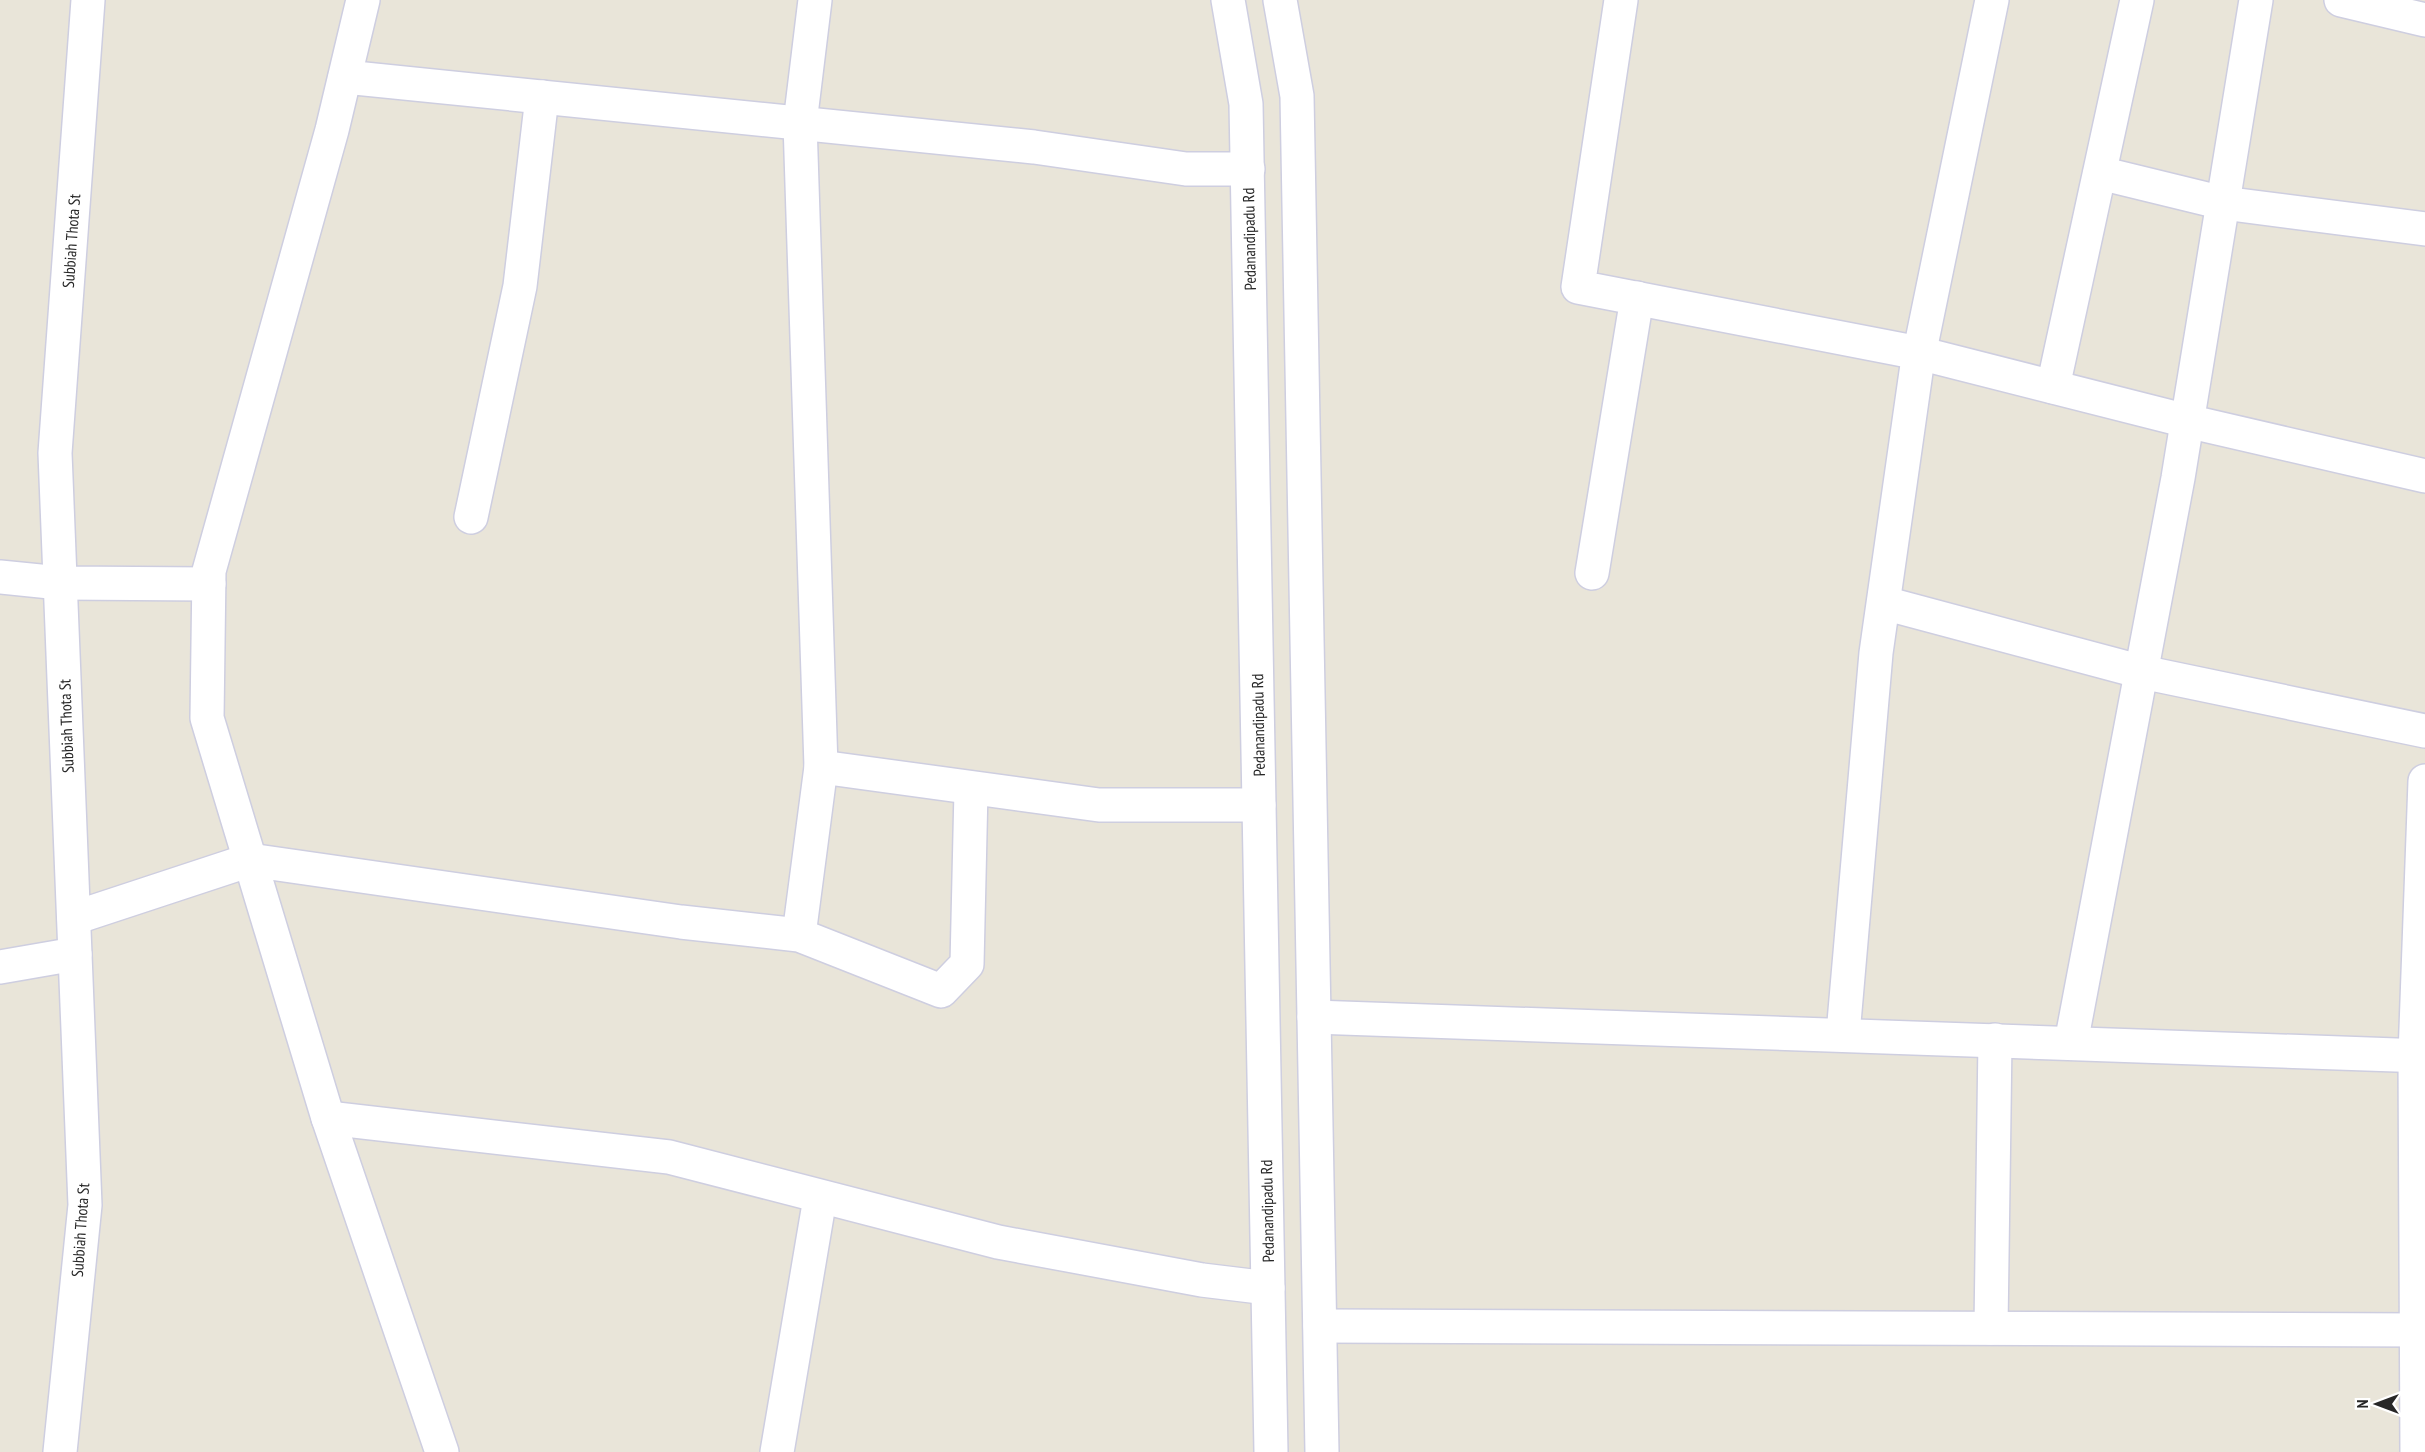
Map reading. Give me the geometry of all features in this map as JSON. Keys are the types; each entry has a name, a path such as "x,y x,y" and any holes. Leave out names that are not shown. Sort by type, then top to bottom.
{"street":[{"name":"Subbiah Thota St","path":"60,1452 85,1206 55,453 88,0"},
{"path":"363,0 345,78 209,571 207,718 328,1118 442,1452"},
{"path":"799,935 821,767 800,123 815,0"},
{"name":"Pedanandipadu Rd","path":"1228,0 1246,104 1248,169 1271,1452"},
{"path":"1280,0 1297,96 1322,1452"},
{"path":"1622,0 1578,287 1919,354 2187,421 2425,476"},
{"path":"1843,1034 1876,654 1919,354 1992,0"},
{"path":"2053,387 2137,0"},
{"path":"2071,1043 2187,421 2256,0"},
{"path":"2341,0 2425,20"},
{"path":"345,78 1034,147 1186,169 1248,169"},
{"path":"471,517 520,286 542,97"},
{"path":"2100,173 2223,203 2425,230"},
{"path":"1592,573 1637,298"},
{"path":"0,577 60,583 209,584"},
{"path":"1884,603 2142,672 2425,731"},
{"path":"821,767 971,790 1100,805 1259,805"},
{"path":"2418,1452 2422,1330 2420,1056 2425,781"},
{"path":"74,918 250,860 681,922 799,935 941,991 967,964 971,790"},
{"path":"0,967 75,954"},
{"path":"1314,1017 2420,1056"},
{"path":"1991,1328 1995,1040"},
{"path":"328,1118 669,1158 998,1242 1202,1280 1268,1288"},
{"path":"777,1452 820,1198"},
{"path":"1320,1326 2422,1330"}]}
